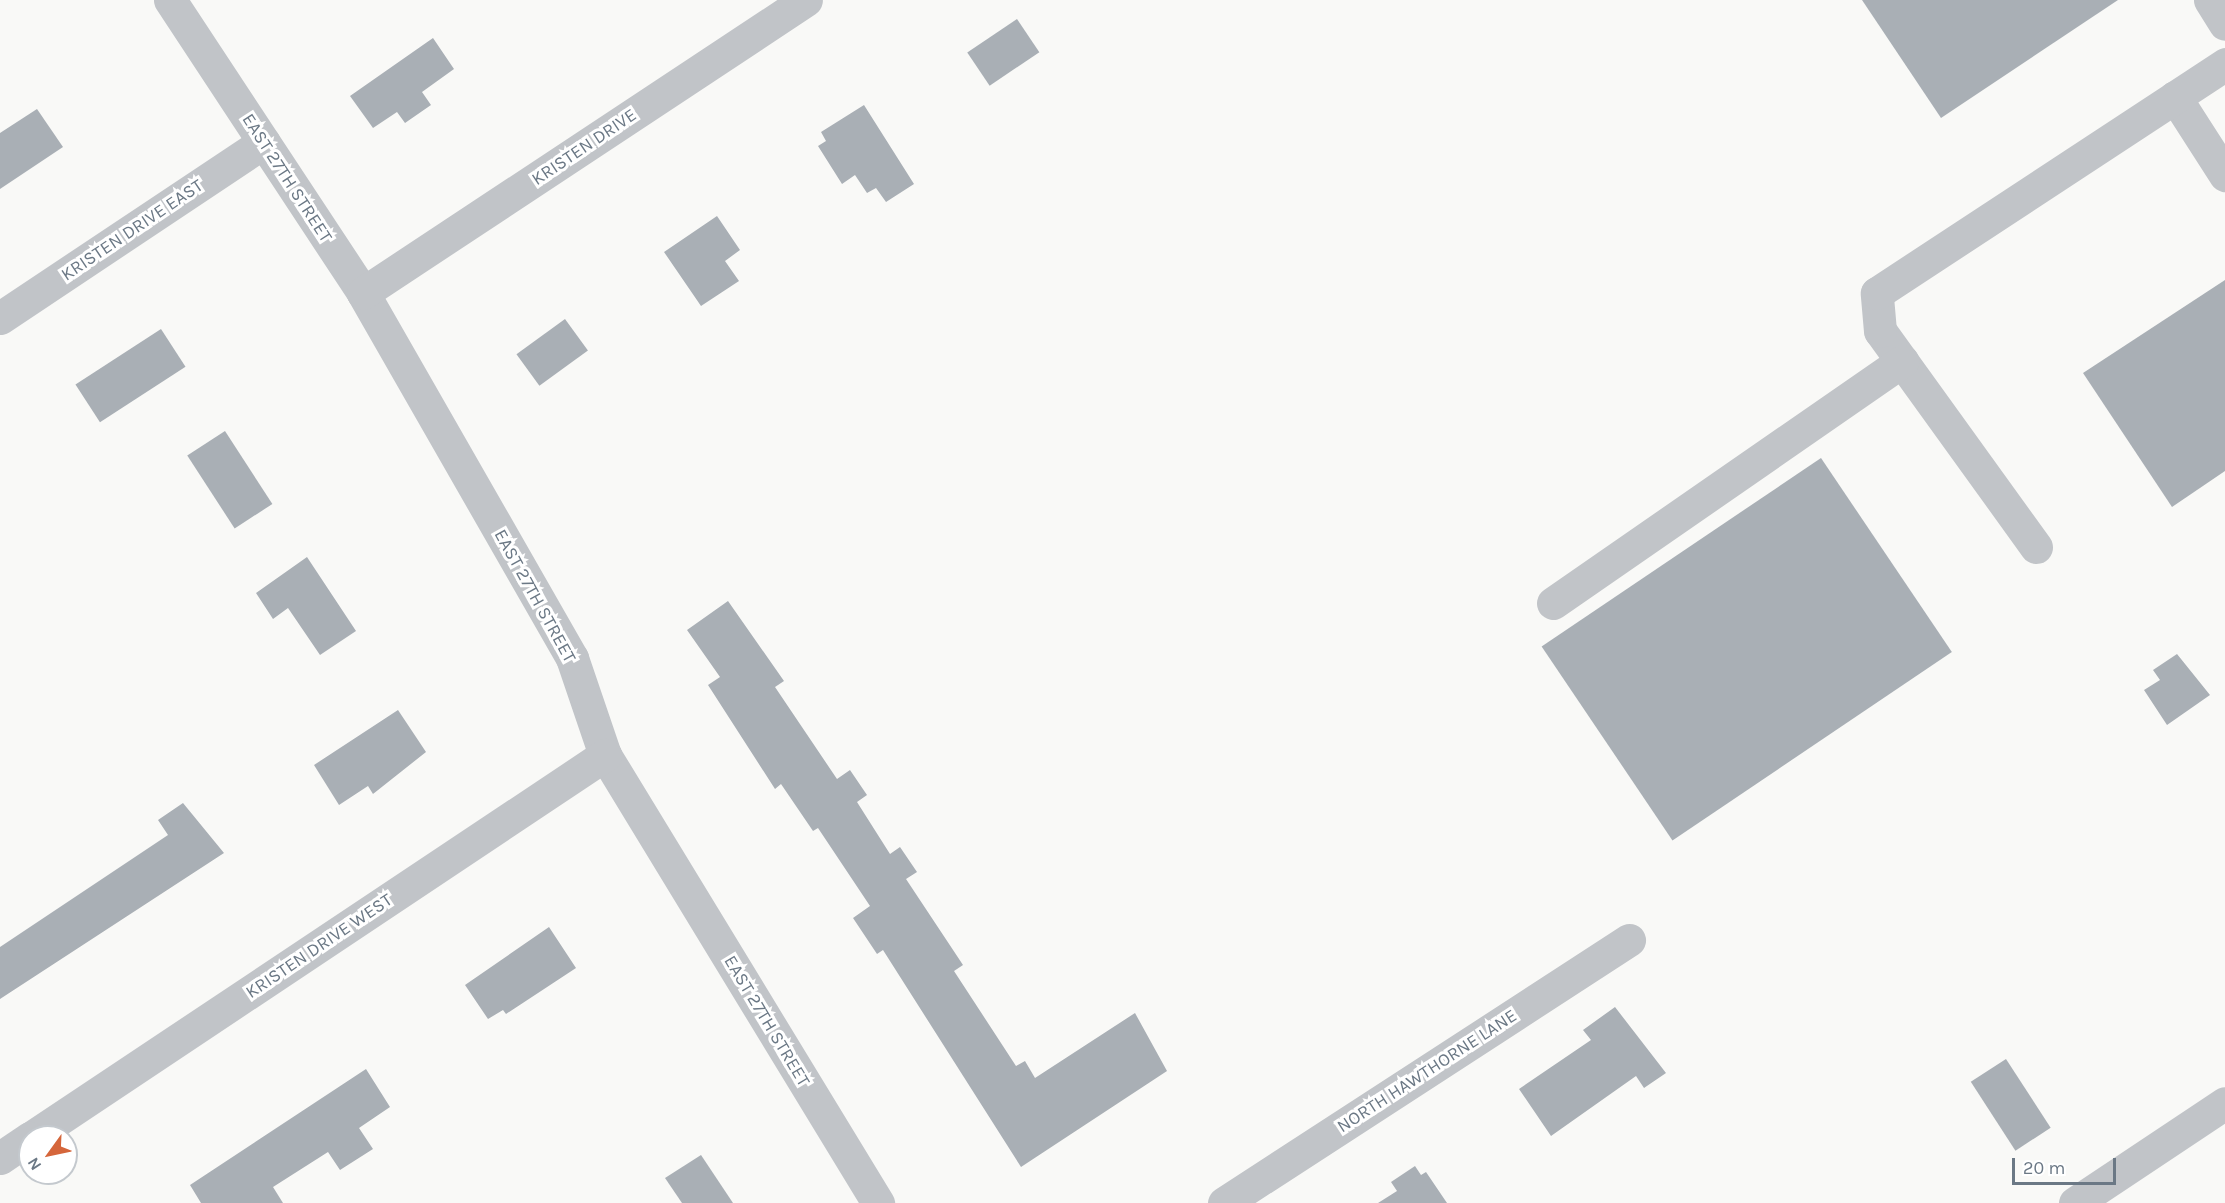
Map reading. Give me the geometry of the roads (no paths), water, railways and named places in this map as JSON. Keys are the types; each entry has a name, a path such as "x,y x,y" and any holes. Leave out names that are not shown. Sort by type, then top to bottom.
{"street":[{"name":"EAST 27TH STREET","path":"170,0 363,293 572,658 605,755 878,1203"},
{"name":"KRISTEN DRIVE","path":"363,293 806,0"},
{"path":"2210,0 2225,24"},
{"path":"2036,547 1881,331 1877,293 2225,64"},
{"path":"2175,97 2225,175"},
{"name":"KRISTEN DRIVE EAST","path":"0,318 264,142"},
{"path":"1553,603 1902,361"},
{"name":"KRISTEN DRIVE WEST","path":"50,1125 605,755"},
{"name":"NORTH HAWTHORNE LANE","path":"1224,1203 1629,940"},
{"path":"2075,1203 2225,1102"},
{"name":"KRISTEN DRIVE WEST","path":"0,1158 18,1146"}]}
